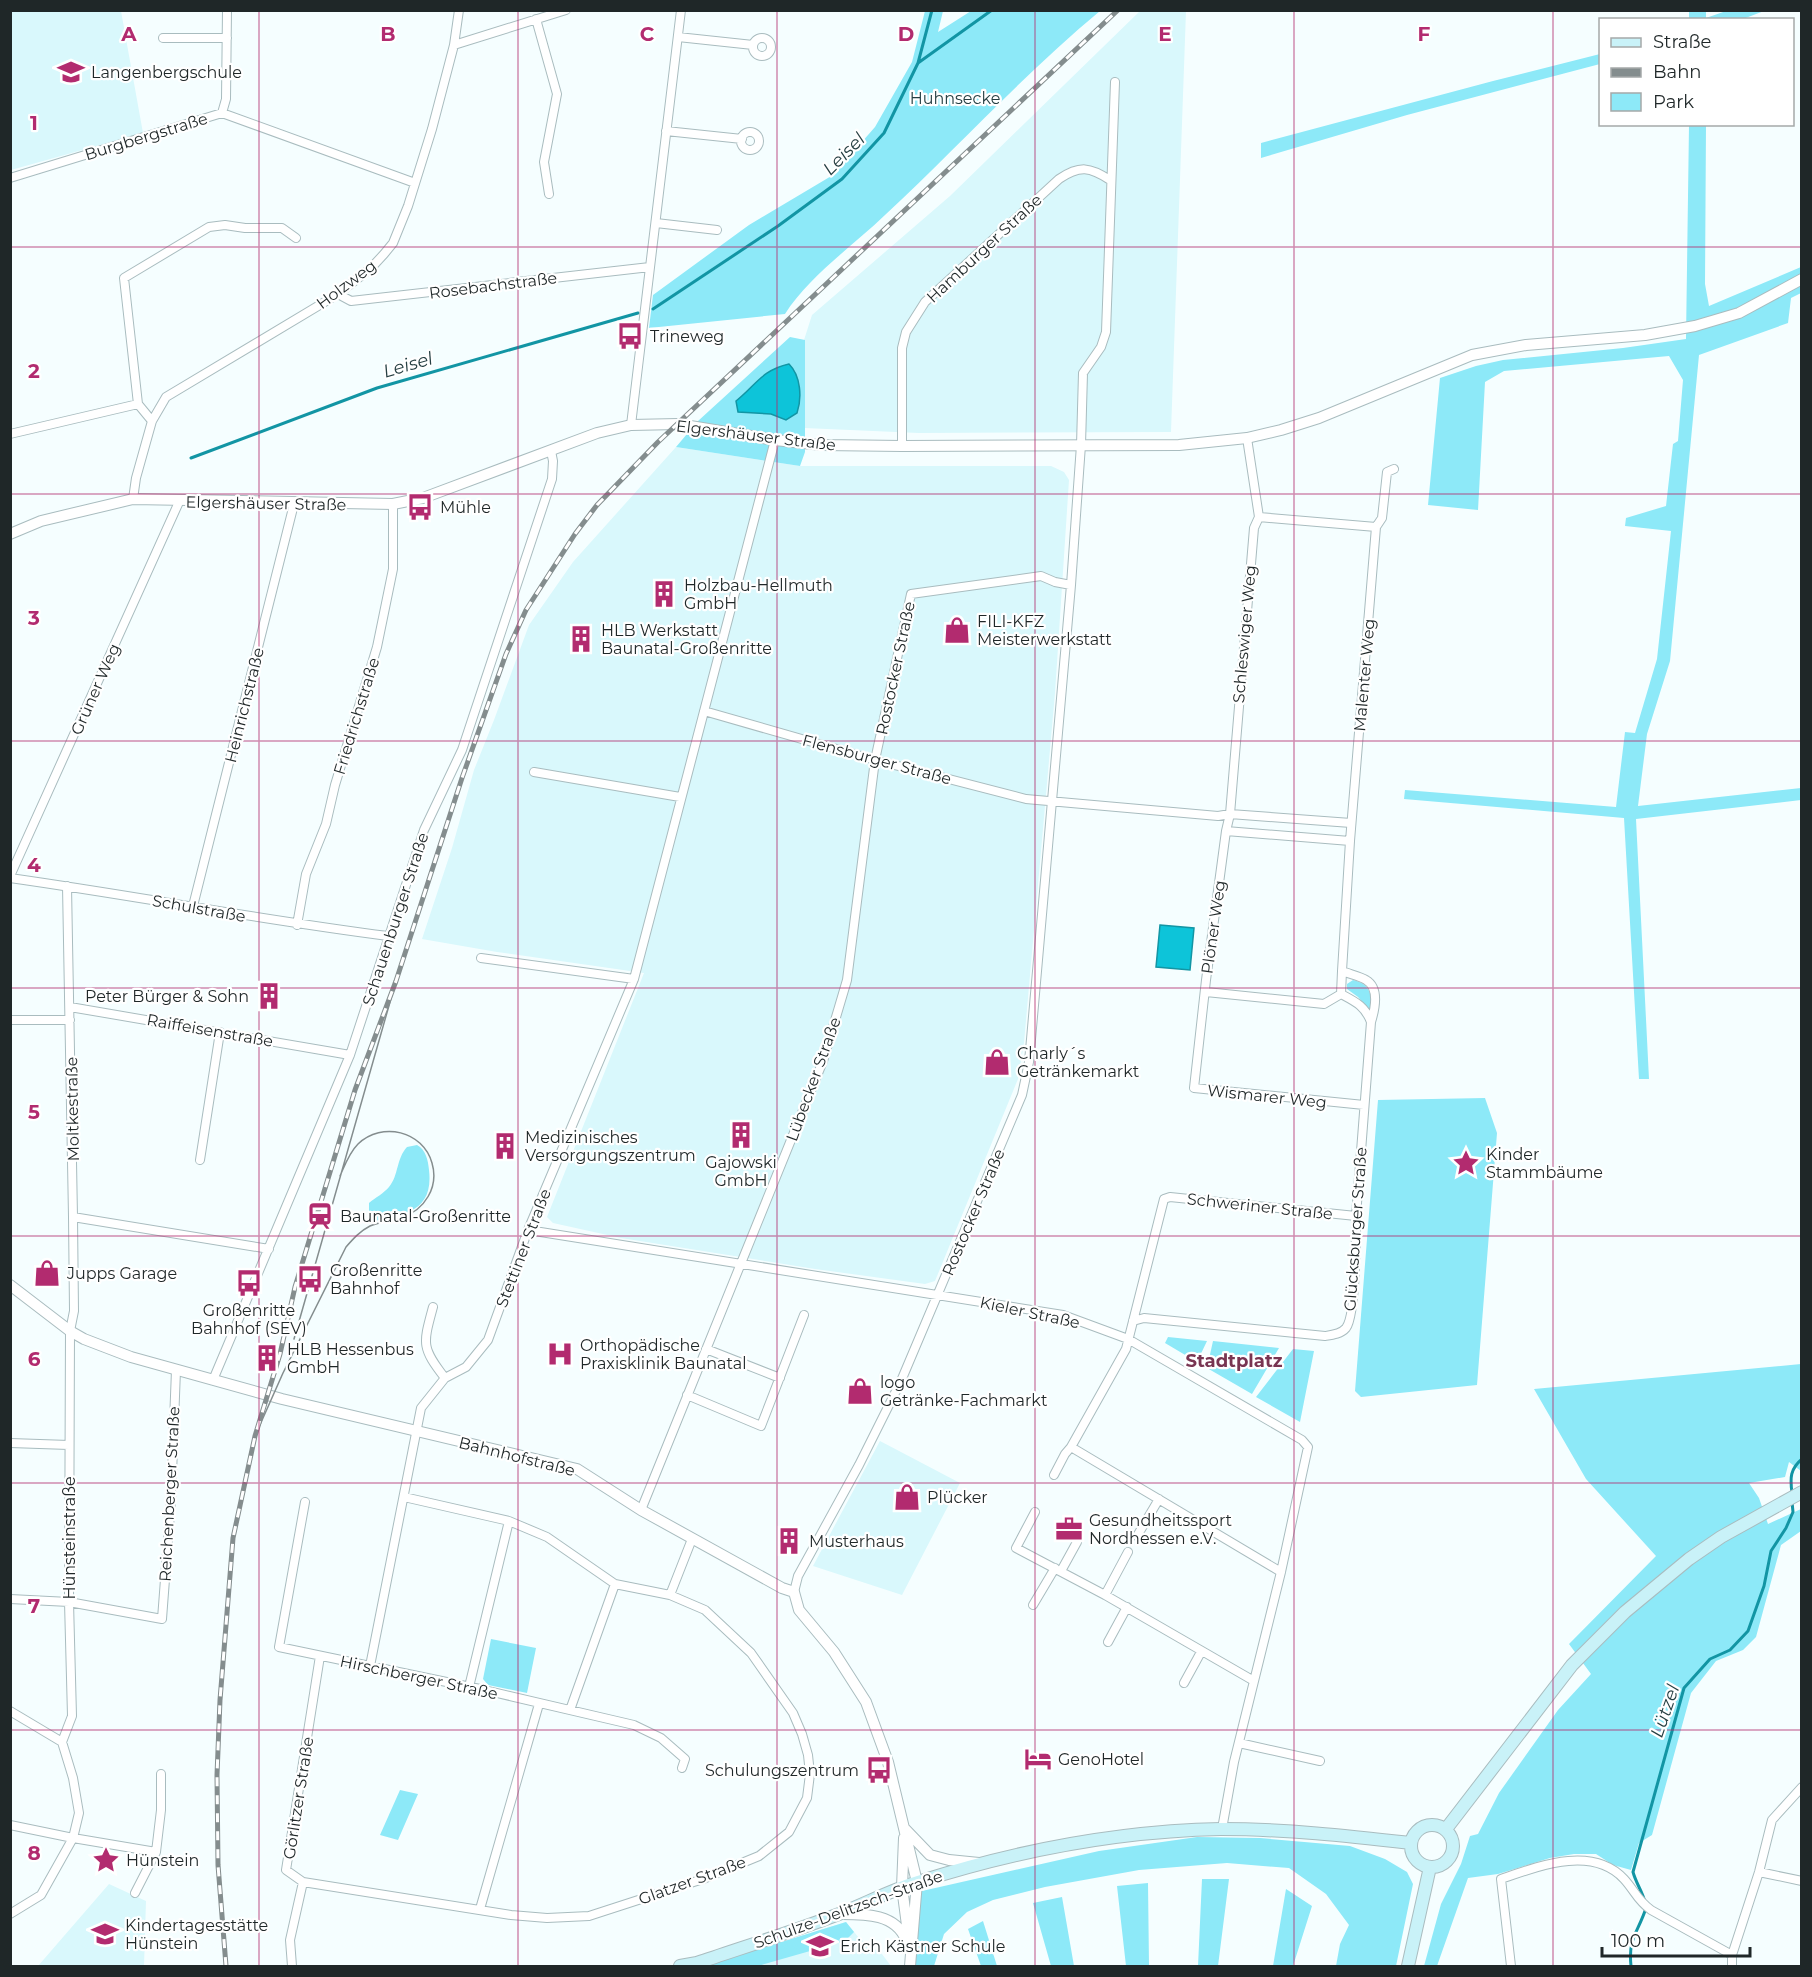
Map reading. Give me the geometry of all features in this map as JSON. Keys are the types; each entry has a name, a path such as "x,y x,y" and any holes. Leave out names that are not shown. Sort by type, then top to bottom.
{"main road":[{"path":"1446,1829 1572,1665 1625,1612 1689,1559 1721,1537 1802,1492"},
{"path":"1424,1826 1439,1826 1446,1829 1453,1841 1452,1854 1443,1864 1430,1867 1423,1865 1413,1856 1411,1843 1413,1836 1424,1826"},
{"name":"Schulze-Delitzsch-Straße","path":"680,1966 697,1963 839,1914 917,1882 984,1863 1098,1841 1222,1829 1289,1832 1411,1843"},
{"path":"1408,1966 1430,1867"}],"street":[{"path":"222,113 226,99 227,10"},
{"name":"Holzweg","path":"133,499 136,478 152,421 166,397 338,294 371,268 393,243 402,224 432,129 454,45 459,10"},
{"path":"454,45 566,10"},
{"path":"631,425 681,10"},
{"path":"536,19 557,93 544,162 549,194"},
{"path":"678,37 753,45"},
{"path":"164,38 227,38"},
{"path":"1081,445 1083,373 1101,347 1106,332 1115,82"},
{"name":"Burgbergstraße","path":"10,178 222,113 415,183"},
{"path":"666,131 742,139"},
{"name":"Hamburger Straße","path":"902,446 902,348 906,332 925,302 1059,179 1071,171 1083,169 1097,171 1110,180"},
{"path":"656,223 717,230"},
{"path":"152,421 138,404 124,278 209,227 225,225 245,228 282,228 296,238"},
{"name":"Rosebachstraße","path":"338,294 351,301 650,267"},
{"name":"Elgershäuser Straße","path":"10,534 41,521 133,499 180,502 393,504 423,498 597,434 631,425 687,425 775,440 822,445 1192,444 1247,438 1319,418 1472,355 1527,345 1645,335 1695,326 1739,313 1802,279"},
{"path":"10,434 138,404"},
{"name":"Schleswiger Weg","path":"1226,831 1230,814 1254,528 1259,517 1247,438"},
{"name":"Stettiner Straße","path":"370,1666 421,1408 445,1378 466,1367 488,1340 528,1230 634,979 775,440"},
{"name":"Rostocker Straße","path":"794,1592 798,1576 859,1465 901,1382 1022,1095 1029,1062 1081,445"},
{"name":"Schauenburger Straße","path":"213,1380 350,1055 424,830 462,750 552,479 553,460 550,451"},
{"name":"Malenter Weg","path":"1351,823 1376,527 1382,518 1387,472 1394,470"},
{"name":"Grüner Weg","path":"10,877 180,502"},
{"name":"Heinrichstraße","path":"193,906 294,504"},
{"name":"Friedrichstraße","path":"297,924 306,874 326,824 335,785 376,646 393,569 393,504"},
{"path":"1259,517 1376,527"},
{"name":"Rostocker Straße","path":"875,760 911,594 1041,576 1071,585"},
{"name":"Flensburger Straße","path":"704,711 875,760 1026,799 1051,802"},
{"name":"Lübecker Straße","path":"641,1510 823,1061 847,980 875,760"},
{"path":"534,772 680,797"},
{"path":"1051,802 1218,816 1230,814 1351,823 1341,994 1360,1004 1367,1012 1371,1022"},
{"path":"1226,831 1350,841"},
{"name":"Plöner Weg","path":"1226,831 1206,992 1323,1004 1341,994"},
{"name":"Schulstraße","path":"10,877 297,924 388,936"},
{"name":"Moltkestraße","path":"66,886 74,1311 70,1331"},
{"path":"481,958 634,979"},
{"name":"Glücksburger Straße","path":"1133,1321 1144,1318 1325,1336 1336,1335 1346,1328 1351,1314 1364,1105 1375,998 1374,987 1366,979 1342,971"},
{"name":"Wismarer Weg","path":"1206,992 1194,1088 1364,1105"},
{"name":"Raiffeisenstraße","path":"70,1007 350,1055"},
{"path":"10,1020 70,1020"},
{"path":"200,1160 220,1032"},
{"name":"Schweriner Straße","path":"1054,1475 1126,1349 1164,1199 1170,1197 1356,1216"},
{"path":"73,1217 269,1249"},
{"name":"Kieler Straße","path":"528,1230 1063,1315 1128,1339 1302,1440 1308,1447 1281,1572 1239,1743 1222,1829"},
{"name":"Bahnhofstraße","path":"10,1285 70,1331 84,1339 131,1357 285,1400 577,1469 692,1539 782,1588 794,1592"},
{"path":"433,1307 425,1347 428,1357 445,1378"},
{"path":"687,1395 761,1426 804,1315"},
{"name":"Hünsteinstraße","path":"62,1742 72,1716 69,1602 70,1331"},
{"path":"706,1349 780,1378"},
{"name":"Reichenberger Straße","path":"69,1602 162,1619 171,1500 176,1370"},
{"path":"10,1443 69,1445"},
{"path":"1071,1447 1281,1572"},
{"path":"404,1497 509,1521 547,1537 615,1584 570,1710"},
{"path":"1137,1536 1159,1498"},
{"name":"Hirschberger Straße","path":"305,1502 279,1647 470,1687 634,1725 661,1738 685,1759 682,1768"},
{"path":"1035,1512 1016,1548 1127,1607 1254,1681"},
{"path":"470,1687 509,1521"},
{"path":"670,1595 692,1539"},
{"path":"1033,1605 1077,1542"},
{"path":"1105,1595 1128,1552"},
{"name":"Glatzer Straße","path":"303,1882 511,1915 547,1918 589,1916 703,1879 759,1856 789,1832 807,1798 810,1774 808,1755 793,1713 750,1653 705,1610 670,1595 615,1584"},
{"path":"794,1592 799,1610 834,1652 866,1702 888,1762 917,1882 910,1966"},
{"path":"10,1599 69,1602"},
{"path":"1108,1642 1127,1607"},
{"path":"1184,1683 1201,1652"},
{"name":"Görlitzer Straße","path":"292,1966 290,1940 303,1882 286,1869 320,1656"},
{"path":"480,1909 539,1704"},
{"path":"10,1711 62,1742 73,1778 79,1813 73,1838 41,1895 10,1914"},
{"path":"1239,1743 1320,1761"},
{"path":"135,1893 156,1852 161,1810 161,1774"},
{"path":"1732,1966 1732,1955 1759,1872 1772,1820 1802,1787"},
{"path":"10,1825 156,1852"},
{"path":"904,1828 930,1855 949,1860 984,1863"},
{"path":"904,1828 902,1887 910,1952"},
{"path":"1511,1966 1501,1879 1545,1865 1580,1859 1598,1864 1623,1879 1639,1901 1651,1910 1732,1955"},
{"path":"1759,1872 1802,1881"},
{"path":"839,1914 871,1914 893,1923 903,1933 910,1952"}],"shaded area":[{"name":"Langenbergschule","path":"11,10 121,11 143,133 11,170"},
{"path":"1140,11 1186,11 1171,432 919,433 804,428 804,340 812,315 950,196"},
{"path":"789,364 796,375 799,387 800,401 797,413 786,420 771,414 738,412 736,401 766,374"},
{"path":"676,447 800,466 1051,466 1064,472 1069,480 1055,693 1024,1043 1018,1079 935,1281 925,1284 815,1269 621,1238 553,1223 547,1217 644,973 422,939 452,848 474,770 529,625 573,562"},
{"path":"1160,925 1194,928 1190,970 1156,967"},
{"path":"880,1441 960,1483 902,1595 813,1566"},
{"name":"Kindertagesstätte Hünstein","path":"109,1884 146,1901 144,1966 38,1966"},
{"name":"Erich Kästner Schule","path":"846,1922 859,1938 882,1954 891,1966 704,1966"}],"green space":[{"name":"Huhnsecke","path":"925,11 943,11 938,32 971,11 1100,11 1044,60 885,215 819,274 785,314 649,328 653,295 749,225 833,175 875,127 912,62"},
{"path":"1689,11 1706,11 1706,18 1689,18"},
{"path":"1726,11 1764,11 1746,18 1706,18"},
{"path":"1599,54 1599,64 1407,115 1261,158 1261,143"},
{"path":"1689,126 1706,126 1705,284 1709,306 1801,267 1801,293 1791,298 1788,323 1699,355 1670,661 1647,734 1638,806 1801,788 1801,800 1636,819 1649,1079 1639,1079 1624,818 1404,799 1405,790 1616,807 1625,732 1635,733 1657,659 1671,531 1625,526 1626,518 1666,506 1673,444 1678,441 1683,380 1669,356 1504,371 1485,382 1478,510 1428,505 1440,378 1503,360 1686,339"},
{"path":"790,337 805,340 805,452 800,466 676,447 698,421"},
{"path":"1353,980 1367,987 1371,1000 1371,1012 1358,997 1347,989 1347,984"},
{"path":"1485,1098 1497,1133 1477,1385 1361,1397 1355,1391 1378,1100"},
{"path":"417,1145 424,1152 429,1170 429,1184 421,1204 404,1214 369,1222 369,1203 389,1187 407,1147"},
{"path":"1168,1337 1207,1341 1197,1362 1165,1343"},
{"path":"1213,1341 1279,1348 1252,1394 1207,1368"},
{"path":"1293,1349 1314,1351 1300,1422 1256,1397"},
{"path":"1801,1364 1801,1471 1789,1462 1785,1477 1749,1483 1759,1498 1768,1524 1801,1509 1801,1531 1781,1545 1756,1637 1743,1650 1716,1661 1691,1693 1652,1835 1639,1843 1631,1870 1613,1865 1596,1854 1574,1854 1550,1858 1498,1874 1468,1878 1437,1966 1424,1966 1441,1904 1461,1864 1470,1836 1478,1834 1499,1793 1558,1710 1591,1674 1569,1644 1656,1556 1586,1479 1534,1389"},
{"path":"491,1639 536,1648 527,1693 488,1685 483,1679"},
{"path":"400,1790 418,1794 398,1840 380,1835"},
{"path":"1197,1837 1260,1838 1350,1846 1385,1859 1407,1872 1413,1884 1396,1966 1336,1966 1340,1944 1349,1925 1326,1894 1289,1868 1227,1863 1139,1870 1045,1887 993,1900 967,1912 944,1934 934,1966 914,1966 917,1917 922,1891 1099,1851"},
{"path":"1202,1879 1229,1879 1218,1966 1198,1966"},
{"path":"1148,1883 1149,1966 1126,1966 1117,1886"},
{"path":"1286,1889 1312,1906 1293,1966 1273,1966"},
{"path":"1062,1897 1074,1966 1051,1966 1033,1903"},
{"path":"983,1921 997,1966 981,1966 968,1929"},
{"path":"846,1922 854,1932 845,1941 758,1966 704,1966"}],"waterway":[{"path":"918,63 932,10"},
{"name":"Leisel","path":"653,309 778,226 842,179 884,133 918,63 992,10"},
{"name":"Leisel","path":"191,458 377,388 638,313"},
{"name":"Lützel","path":"1792,1493 1792,1474 1795,1466 1802,1459"},
{"name":"Lützel","path":"1645,1902 1633,1872 1684,1688 1710,1659 1730,1650 1748,1631 1764,1586 1771,1551 1793,1512 1792,1502"},
{"name":"Lützel","path":"1631,1966 1632,1941 1646,1908"}],"tram line":[{"path":"294,1339 396,981"},
{"path":"255,1436 283,1373 346,1247 370,1226 401,1218 417,1209 432,1189 434,1172 427,1152 420,1143 411,1137 390,1131 368,1137 358,1144 340,1176"}],"railway":[{"path":"226,1966 218,1865 217,1775 220,1700 233,1538 255,1436 280,1354 295,1287 355,1090 396,981 462,778 506,654 526,610 575,534 597,505 658,442 1118,10"}],"place":[{"name":"Langenbergschule","path":"71,72"},
{"name":"Trineweg","path":"630,336"},
{"name":"Mühle","path":"420,507"},
{"name":"Holzbau-Hellmuth GmbH","path":"664,594"},
{"name":"FILI-KFZ Meisterwerkstatt","path":"957,630"},
{"name":"HLB Werkstatt Baunatal-Großenritte","path":"581,639"},
{"name":"Peter Bürger & Sohn","path":"269,996"},
{"name":"Charly´s Getränkemarkt","path":"997,1062"},
{"name":"Gajowski GmbH","path":"741,1135"},
{"name":"Medizinisches Versorgungszentrum","path":"505,1146"},
{"name":"Kinder Stammbäume","path":"1466,1163"},
{"name":"Baunatal-Großenritte","path":"320,1216"},
{"name":"Jupps Garage","path":"47,1273"},
{"name":"Großenritte Bahnhof","path":"310,1279"},
{"name":"Großenritte Bahnhof (SEV)","path":"249,1283"},
{"name":"Orthopädische Praxisklinik Baunatal","path":"560,1354"},
{"name":"HLB Hessenbus GmbH","path":"267,1358"},
{"name":"logo Getränke-Fachmarkt","path":"860,1391"},
{"name":"Plücker","path":"907,1497"},
{"name":"Gesundheitssport Nordhessen e.V.","path":"1069,1529"},
{"name":"Musterhaus","path":"789,1541"},
{"name":"GenoHotel","path":"1038,1759"},
{"name":"Schulungszentrum","path":"879,1770"},
{"name":"Hünstein","path":"106,1860"},
{"name":"Kindertagesstätte Hünstein","path":"105,1934"},
{"name":"Erich Kästner Schule","path":"820,1946"}],"district":[{"name":"Stadtplatz","path":"1234,1361"}]}
